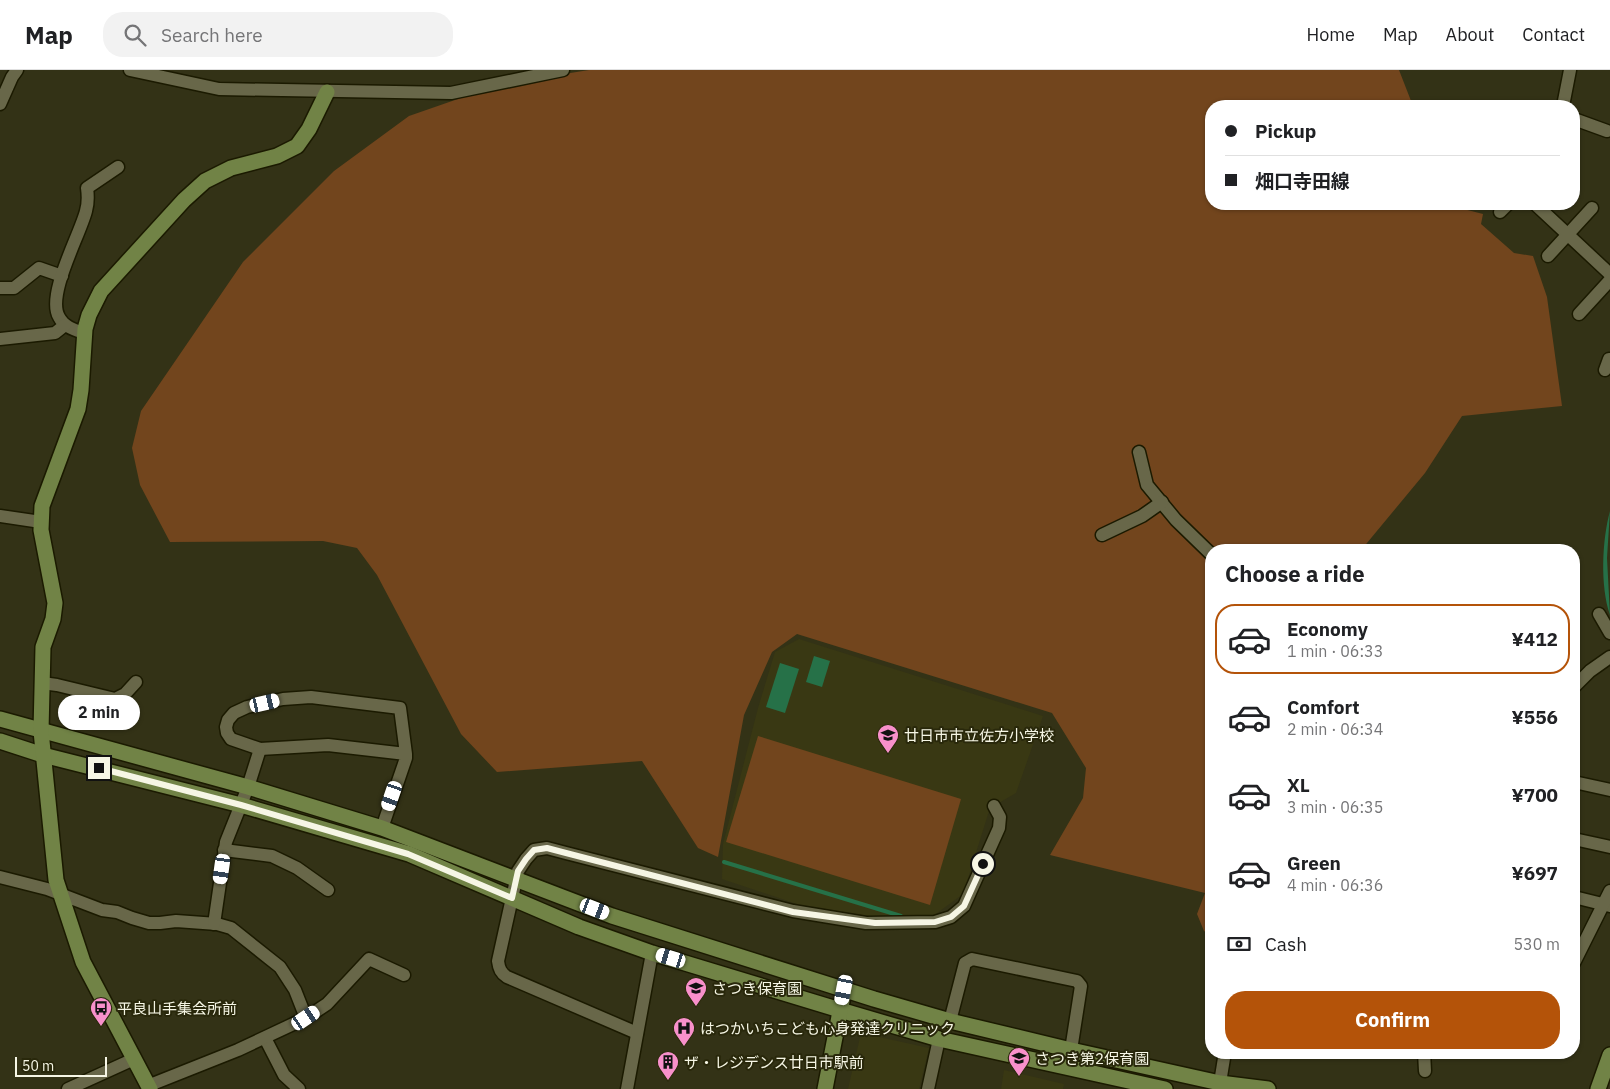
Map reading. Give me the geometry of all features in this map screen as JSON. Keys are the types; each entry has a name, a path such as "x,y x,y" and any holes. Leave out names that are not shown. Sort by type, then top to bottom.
{"street":[{"path":"0,104 17,70"},
{"path":"130,70 218,89 451,93 563,70"},
{"path":"1564,100 1570,70"},
{"path":"327,92 310,129 296,146 277,156 245,164 218,174 206,181 184,200 101,291 89,315 84,333 78,409 46,495 41,522 55,603 43,647 41,731 43,755 55,870 60,894 83,962 149,1088 155,1083 238,1050 306,1018 327,1004 369,959 404,975"},
{"path":"1580,121 1607,131"},
{"path":"84,333 65,325 59,318 56,298 62,276 87,210 88,188 118,167"},
{"path":"1548,256 1592,208"},
{"path":"1541,210 1610,274"},
{"path":"0,288 14,288 39,268 62,276"},
{"path":"1579,314 1610,280"},
{"path":"2,342 55,333 65,325"},
{"path":"1139,452 1147,485 1176,520 1205,548"},
{"path":"1102,535 1142,516 1162,502"},
{"path":"0,516 41,522"},
{"path":"1599,614 1610,633"},
{"path":"1580,681 1590,671 1610,657"},
{"path":"42,683 54,684 115,699 125,694 136,682"},
{"path":"382,828 406,754 400,708 312,698 282,699 247,707 234,713 228,720 226,727 231,739 260,749 328,745 406,754"},
{"path":"0,719 248,787 382,828 612,916 844,990 950,1021 1219,1086 1268,1089"},
{"path":"0,741 43,755 241,805 408,854 579,927 652,953 938,1040 1165,1089"},
{"path":"214,924 224,850 260,749"},
{"path":"1580,783 1610,790"},
{"path":"637,1033 507,978 498,968 516,878 521,865 530,854 540,848 547,848 797,912 875,923 943,920 958,913 968,899 999,828 1000,817 994,806"},
{"path":"1580,840 1610,847"},
{"path":"224,850 272,856 297,868 328,890"},
{"path":"0,877 40,886 105,910 149,923 172,921 214,924 238,932 280,967 289,978 306,1018"},
{"path":"1580,950 1607,905 1610,891"},
{"path":"1580,898 1607,905"},
{"path":"627,1089 652,953"},
{"path":"950,1021 965,963 972,959 1077,981 1080,986 1071,1050"},
{"path":"825,1089 844,990"},
{"path":"265,1038 284,1075 299,1089"},
{"path":"928,1089 938,1040"},
{"path":"1598,1089 1610,1055"},
{"path":"68,1089 134,1059"},
{"path":"1219,1086 1224,1059"},
{"path":"1424,1059 1425,1071"}],"shaded area":[{"path":"589,70 1399,70 1411,100 1205,100 1205,210 1467,210 1483,214 1481,224 1514,253 1533,256 1547,297 1562,406 1462,416 1425,473 1366,544 1205,544 1205,893 1050,855 1083,798 1086,768 1052,713 797,634 772,652 744,715 718,857 698,848 642,761 497,772 461,734 377,575 357,548 323,541 170,542 140,485 132,448 141,411 243,262 334,171 409,116 501,84"},
{"path":"1610,511 1607,558 1610,615 1603,577 1603,563 1605,535"},
{"name":"廿日市市立佐方小学校","path":"799,639 1043,716 1016,793 990,808 963,894 933,916 875,917 803,906 722,879 723,844 758,708 775,652"},
{"path":"814,656 830,661 822,687 806,682"},
{"path":"780,663 799,669 785,713 766,707"},
{"path":"758,736 961,799 930,905 726,842"},
{"path":"1205,893 1205,932 1197,914"},
{"path":"861,1033 929,1048 919,1089 848,1089"},
{"name":"さつき第2保育園","path":"1004,1070 1064,1084 1063,1089 1001,1089"}],"waterway":[{"path":"724,862 901,916"}],"place":[{"name":"廿日市市立佐方小学校","path":"888,754"},
{"name":"さつき保育園","path":"696,1007"},
{"name":"平良山手集会所前","path":"101,1027"},
{"name":"はつかいちこども心身発達クリニック","path":"684,1047"},
{"name":"さつき第2保育園","path":"1019,1077"},
{"name":"ザ・レジデンス廿日市駅前","path":"668,1081"}],"route":[{"path":"99,768 241,805 408,854 512,898 521,865 534,850 547,848 793,912 866,923 935,922 951,917 964,906 983,864"}]}
